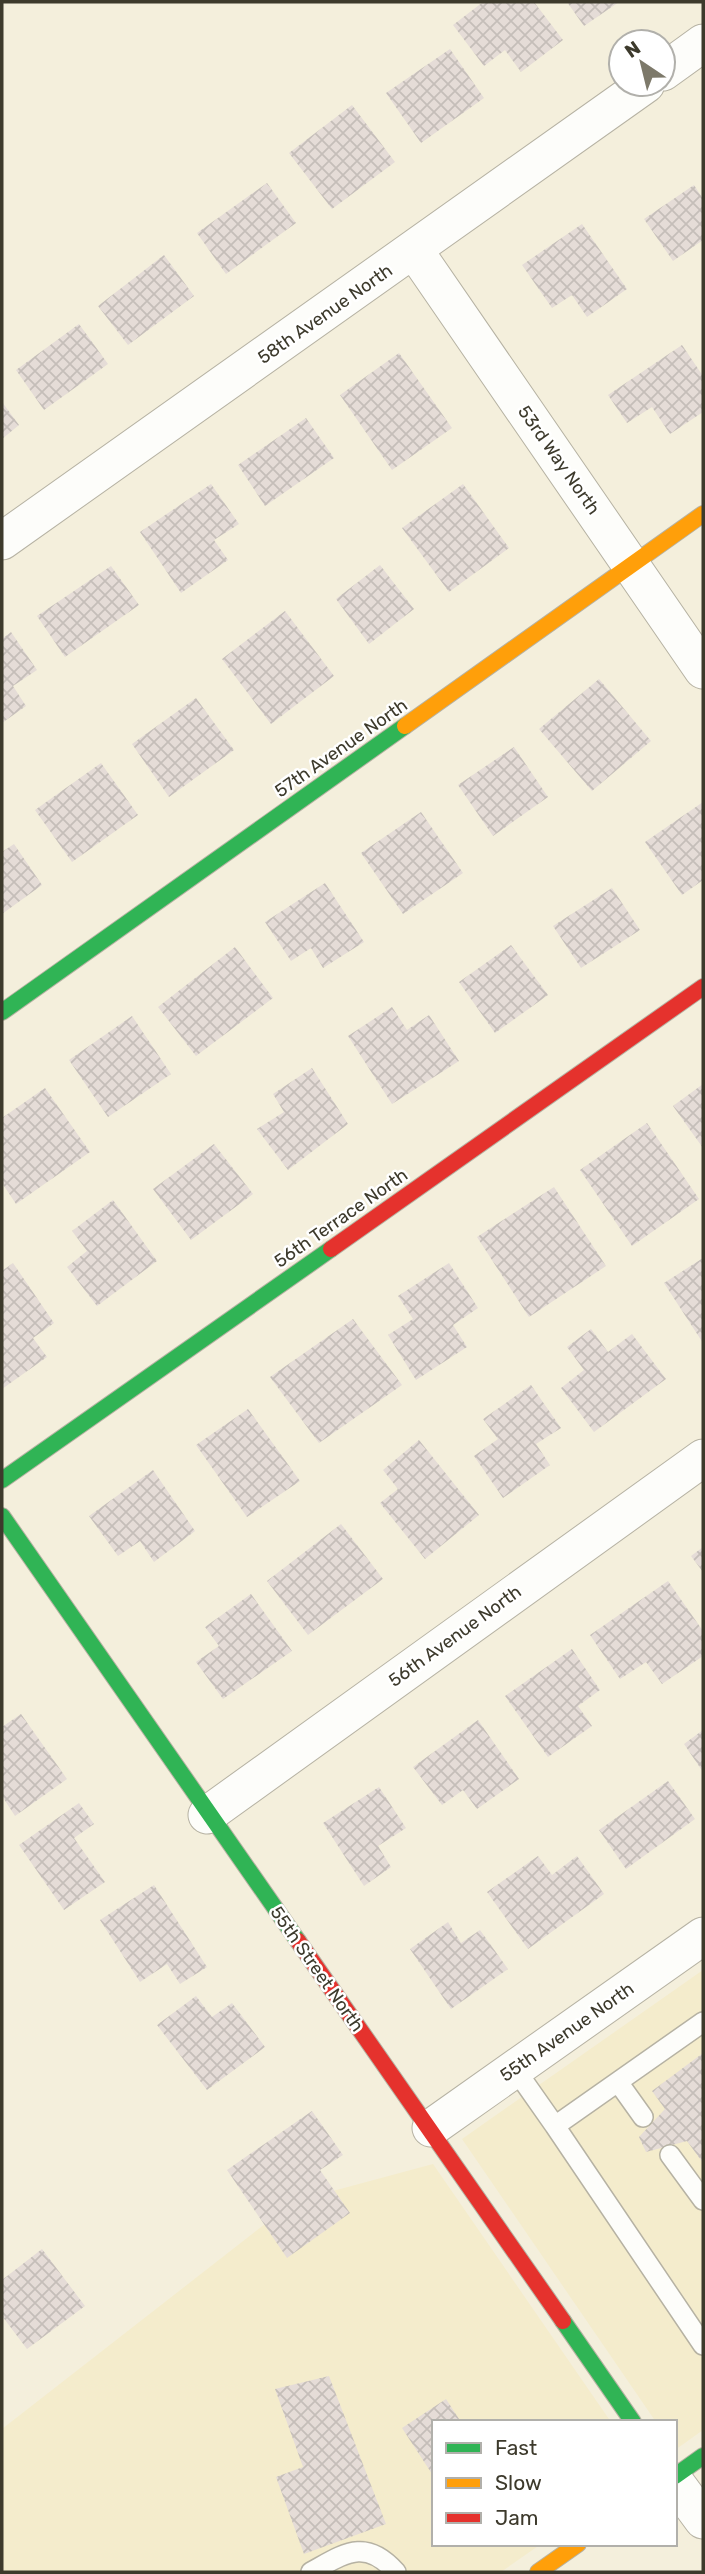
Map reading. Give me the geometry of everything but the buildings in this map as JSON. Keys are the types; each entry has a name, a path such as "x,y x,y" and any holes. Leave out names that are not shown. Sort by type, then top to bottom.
{"street":[{"path":"677,62 703,43"},
{"name":"58th Avenue North","path":"2,541 626,98"},
{"name":"53rd Way North","path":"414,250 703,670"},
{"name":"57th Avenue North","path":"2,1012 703,514"},
{"name":"56th Terrace North","path":"2,1480 703,987"},
{"name":"56th Avenue North","path":"207,1815 703,1458"},
{"name":"55th Street North","path":"2,1516 207,1815 431,2128 633,2420"},
{"name":"55th Avenue North","path":"431,2128 703,1936"},
{"path":"677,2475 703,2456"},
{"path":"677,2485 703,2520"},
{"path":"538,2572 575,2546"}],"lane":[{"path":"555,2126 703,2022"},
{"path":"515,2069 703,2345"},
{"path":"618,2082 643,2117"},
{"path":"670,2155 703,2200"},
{"path":"311,2572 348,2551 366,2551 396,2572"}],"shaded area":[{"path":"703,1970 703,2430 677,2449 677,2420 655,2420 462,2139"},
{"path":"433,2164 610,2420 432,2420 432,2546 538,2546 501,2572 2,2572 2,2429 283,2210 281,2205"}],"traffic: fast":[{"path":"2,1012 405,726"},
{"path":"2,1480 331,1249"},
{"path":"2,1516 298,1941"},
{"path":"563,2321 632,2420"},
{"path":"677,2475 703,2456"}],"traffic: slow":[{"path":"405,726 703,514"},
{"path":"538,2572 575,2546"}],"traffic: jam":[{"path":"331,1249 703,987"},
{"path":"298,1941 563,2321"}]}
